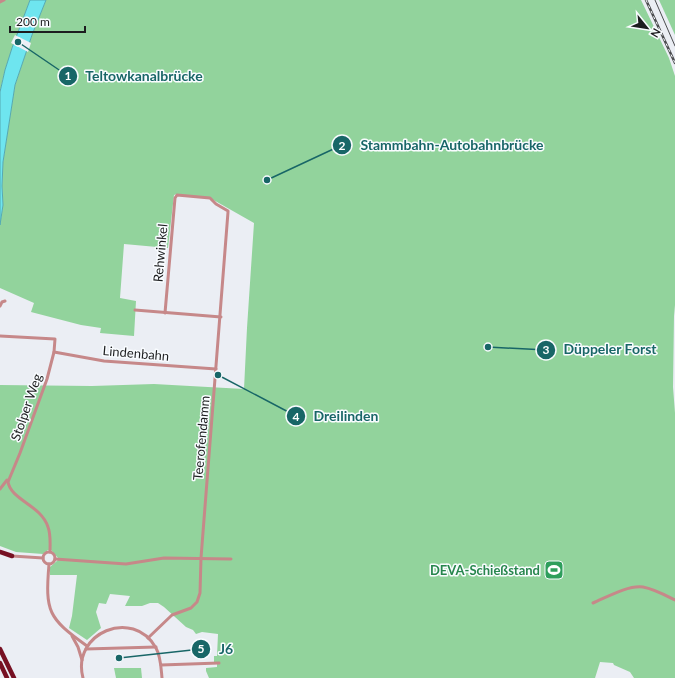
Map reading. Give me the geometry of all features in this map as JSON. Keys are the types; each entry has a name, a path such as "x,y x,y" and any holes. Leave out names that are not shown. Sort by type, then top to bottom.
{"highway":[{"path":"0,552 12,556"},
{"path":"0,649 14,678"},
{"path":"0,663 7,678"}],"street":[{"path":"0,2 4,0"},
{"name":"Rehwinkel","path":"165,313 175,198 177,195 210,198 216,204 228,211 228,214"},
{"name":"Teerofendamm","path":"148,638 172,615 191,608 197,602 200,593 201,558 228,214"},
{"path":"0,306 2,302 5,301"},
{"path":"135,310 221,318"},
{"name":"Stolper Weg","path":"0,336 55,339 54,352 44,386 20,453 8,479 0,490"},
{"name":"Lindenbahn","path":"54,352 104,361 216,369"},
{"path":"8,479 8,485 12,492 37,510 46,522 50,533 50,552 54,555 55,559"},
{"path":"43,558 46,553 50,552"},
{"path":"0,555 43,558"},
{"path":"43,558 45,562 49,564"},
{"path":"55,559 126,564 164,558 231,559"},
{"path":"49,564 55,559"},
{"path":"49,564 47,591 48,604 54,617 86,648 156,647"},
{"path":"593,603 629,588 638,587 650,589 675,600"},
{"path":"82,660 86,648 100,633 108,629 118,628 134,630 148,638 156,647 161,665 162,678"},
{"path":"71,634 78,647 82,660 83,678"},
{"path":"161,665 219,663"}],"green space":[{"path":"0,0 30,0 9,57 0,92"},
{"path":"46,0 641,0 669,58 675,76 675,305 673,387 675,413 675,678 634,678 630,672 614,665 613,663 600,662 595,678 209,678 206,668 217,667 217,664 214,663 214,656 217,656 218,634 202,632 196,634 193,630 186,627 158,603 150,603 142,606 125,606 130,596 110,594 106,604 99,603 96,612 101,628 87,640 69,628 77,575 50,575 50,567 58,560 51,550 48,550 43,554 16,552 0,546 0,385 92,386 154,384 244,389 254,223 210,198 177,194 174,195 168,248 124,244 120,298 136,301 134,336 100,333 101,328 81,325 31,312 34,303 0,288 0,225 3,205 3,162 10,116 15,85"},
{"path":"659,0 675,0 675,35"},
{"path":"114,668 141,668 142,678 116,678"}],"water":[{"path":"30,0 46,0 15,85 3,162 3,205 0,225 0,92 12,48"}],"pier":[{"path":"15,35 31,43 28,52 11,43"}],"tram line":[{"path":"655,0 675,46"}],"railway":[{"path":"646,0 675,63"}],"place":[{"name":"Teltowkanalbrücke","path":"18,42"},
{"name":"Stammbahn-Autobahnbrücke","path":"267,180"},
{"name":"Düppeler Forst","path":"488,347"},
{"name":"Dreilinden","path":"218,375"},
{"name":"DEVA-Schießstand","path":"554,570"},
{"name":"J6","path":"119,658"}]}
